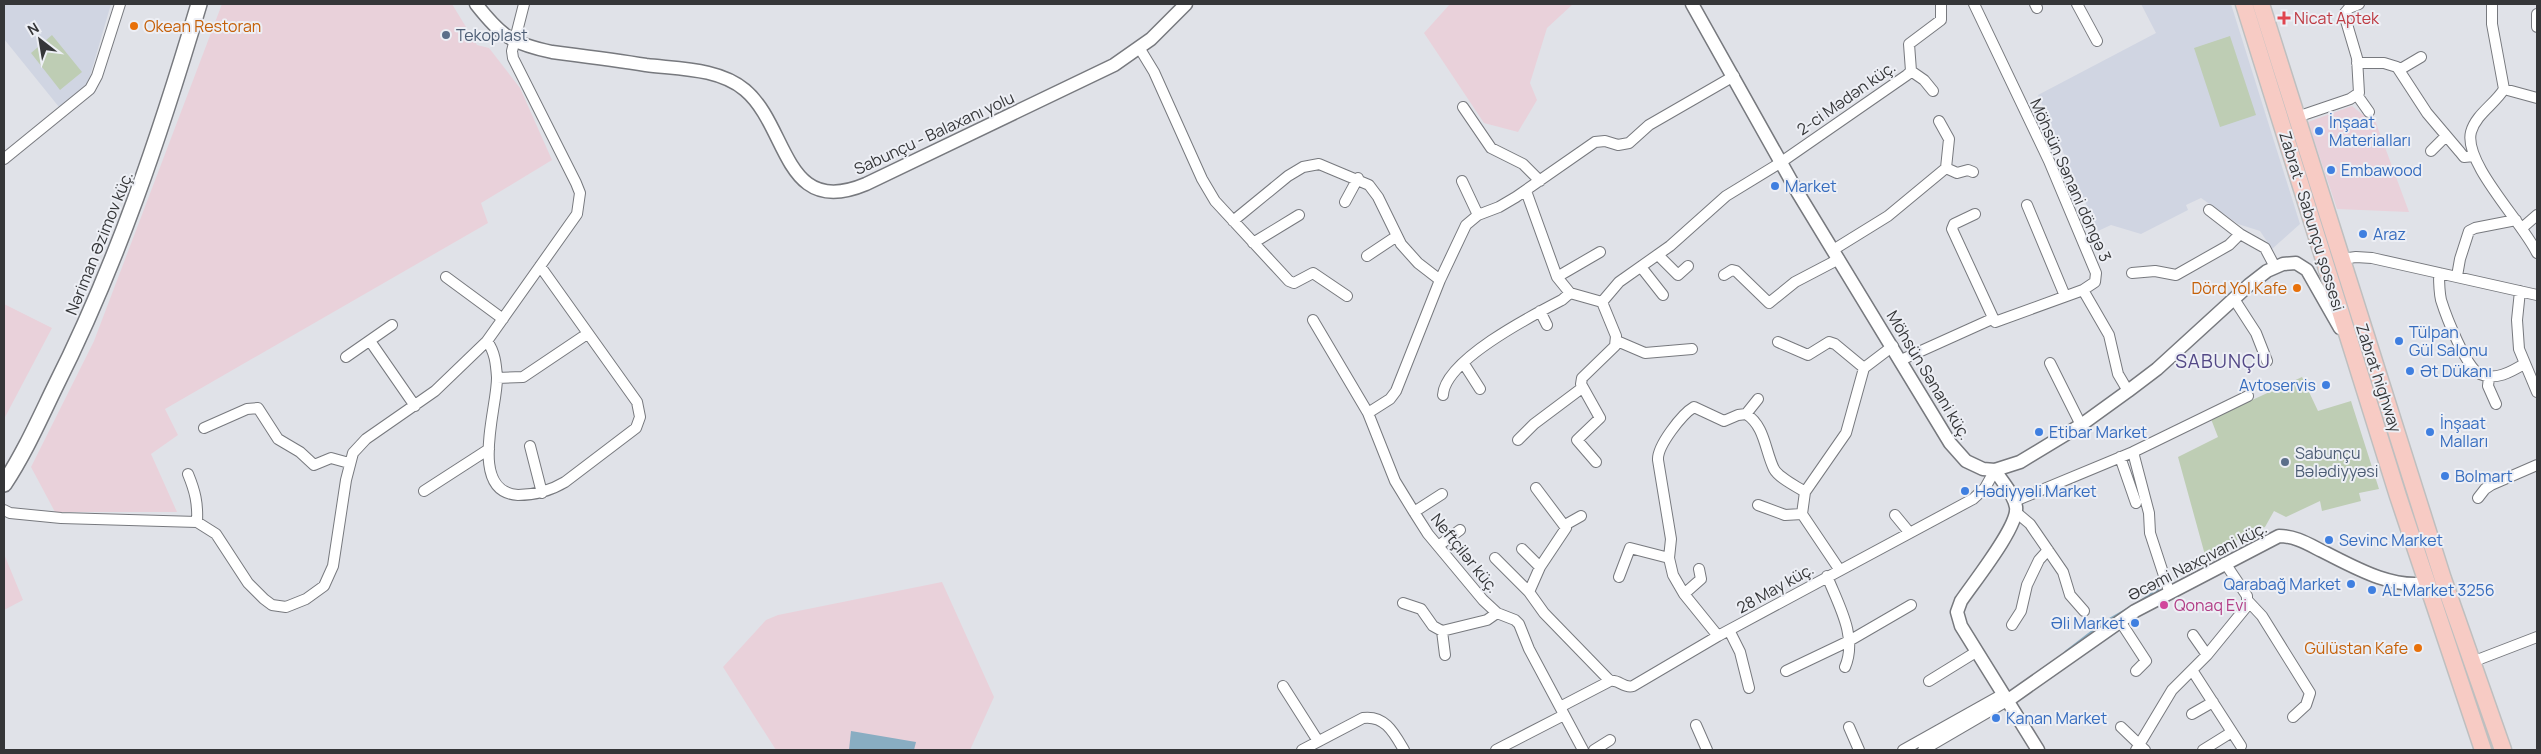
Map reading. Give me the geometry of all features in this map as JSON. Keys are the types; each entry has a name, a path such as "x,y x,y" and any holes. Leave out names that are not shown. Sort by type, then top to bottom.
{"main road":[{"name":"Nəriman Əzimov küç.","path":"4,484 42,414 100,291 156,143 199,4"},
{"name":"Zabrat - Sabunçu şossesi","path":"2244,4 2427,583"},
{"name":"Zabrat highway","path":"2261,4 2443,579 2503,750"},
{"path":"2443,579 2427,583 2484,750"}],"street":[{"path":"4,159 90,90 97,76 120,4"},
{"path":"476,4 495,27 514,41"},
{"path":"4,510 10,513 61,518 197,522 216,534 257,593 278,607 293,606 320,591 329,577 335,556 349,463 353,453 366,439 435,391 487,341 577,214 580,193 513,58 514,41 524,4"},
{"name":"Sabunçu - Balaxanı yolu","path":"514,41 552,52 706,73 736,83 756,103 799,177 813,187 833,192 854,189 916,161 1114,65 1140,49 1186,4"},
{"path":"1368,413 1390,399 1396,390 1440,280 1466,225 1478,215 1499,207 1526,191 1595,142 1605,141 1618,145 1629,143 1649,125 1734,76 1692,4"},
{"name":"2-ci Mədən küç.","path":"1780,163 1901,80 1910,71 1909,44 1941,20 1941,4"},
{"name":"Möhsün Sənani döngə 3","path":"1974,4 2063,193 2096,273 2095,282 2083,290"},
{"path":"2077,4 2097,41"},
{"path":"2297,117 2357,95 2359,90 2357,63 2344,14 2349,8 2360,4"},
{"path":"2492,4 2492,24 2504,89 2474,126 2471,139 2474,156 2487,180 2537,252"},
{"path":"2537,14 2537,27"},
{"path":"1140,49 1154,72 1208,191 1233,221 1289,281 1294,283 1313,273 1347,296"},
{"path":"2399,70 2420,57"},
{"path":"2357,63 2390,64 2399,70 2427,112 2464,157 2474,156"},
{"path":"1910,71 1924,80 1933,91"},
{"name":"Möhsün Sənani küç.","path":"1734,76 1780,163 1958,453 1974,466 1996,470"},
{"path":"2504,89 2537,98"},
{"path":"2357,95 2369,112"},
{"path":"1463,107 1491,148 1524,164 1540,181"},
{"path":"1724,275 1732,270 1736,271 1769,303 1795,282 1888,216 1946,168 1949,139 1939,121"},
{"path":"2431,151 2446,136"},
{"path":"1602,302 1619,282 1658,255 1726,196 1780,163"},
{"path":"1233,221 1303,167 1319,164 1358,178 1369,185 1378,198 1397,236 1418,263 1440,280"},
{"path":"1946,168 1957,173 1968,170 1973,172"},
{"path":"1345,202 1358,178"},
{"path":"1462,180 1478,215"},
{"path":"1526,191 1557,277 1570,293 1602,302"},
{"path":"2027,205 2065,296"},
{"path":"2209,210 2240,234 2265,248 2275,267"},
{"path":"1975,214 1954,224 1952,229 1992,319 1998,323 2083,290 2109,335 2118,374 2128,391"},
{"path":"1253,243 1299,215"},
{"path":"2521,227 2537,215"},
{"path":"2457,276 2469,231 2475,228 2521,227 2537,224"},
{"path":"2132,273 2155,272 2176,275 2229,244 2240,234"},
{"path":"1367,256 1397,236"},
{"path":"1557,277 1600,252"},
{"path":"1658,255 1678,274 1688,266"},
{"path":"2341,259 2356,257 2372,258 2537,295"},
{"path":"2084,611 2070,595 2063,572 2016,507 1996,470 2020,462 2081,424 2128,391 2156,369 2259,277 2275,267 2291,263 2306,270 2351,347"},
{"path":"487,341 493,350 497,378 490,421 489,449 494,482 502,491 512,494 542,493 565,482 628,436 636,428 640,417 637,402 540,266"},
{"path":"1641,267 1663,295"},
{"path":"2439,273 2441,299 2474,370 2489,377 2508,373 2524,364"},
{"path":"446,277 503,319"},
{"path":"2520,291 2517,327 2519,349 2537,392"},
{"path":"1443,395 1445,385 1464,364 1491,340 1562,300 1570,293"},
{"path":"2234,299 2251,323 2267,361"},
{"path":"1602,302 1617,341 1645,353 1692,349"},
{"path":"1540,311 1547,325"},
{"path":"1902,360 1992,319"},
{"name":"Neftçilər küç.","path":"1313,320 1368,413 1396,480 1414,512 1438,546 1483,600 1497,613 1515,620 1519,624 1583,750"},
{"path":"346,357 392,325"},
{"path":"497,378 523,376 587,334"},
{"path":"370,341 416,406"},
{"path":"1596,462 1577,440 1600,418 1582,388 1582,378 1610,352 1617,341"},
{"path":"1778,342 1808,355 1829,342 1835,344 1864,368"},
{"path":"1839,569 1802,514 1805,492 1846,433 1864,368 1893,346"},
{"path":"2050,363 2081,424"},
{"path":"1464,364 1480,389"},
{"path":"2489,377 2488,386 2496,404"},
{"path":"1518,440 1534,424 1582,388"},
{"path":"2038,750 1976,652 1958,618 1958,607 2006,536 2016,507 2248,396"},
{"path":"1718,636 1684,594 1673,575 1670,558 1670,539 1658,460 1659,449 1686,413 1694,407 1724,421 1746,414 1758,399"},
{"path":"204,428 247,409 258,408 278,439 300,452 309,463 314,465 331,458 349,463"},
{"path":"1746,414 1754,421 1765,440 1778,473 1805,492"},
{"path":"530,446 542,493"},
{"path":"424,491 489,449"},
{"path":"2133,452 2149,513 2150,533 2169,591"},
{"path":"2120,457 2136,503"},
{"path":"2478,498 2491,485 2537,465"},
{"name":"28 May küç.","path":"1610,681 1616,681 1626,687 1633,686 1839,569 1973,499 1985,488 1996,470"},
{"path":"188,474 198,504 197,522"},
{"path":"1536,488 1566,525"},
{"path":"1414,512 1442,494"},
{"path":"1758,505 1785,515 1802,514"},
{"path":"1895,515 1910,532"},
{"path":"1529,592 1540,567 1566,528 1566,525 1581,516"},
{"path":"1438,546 1460,530"},
{"name":"Əcəmi Naxçıvani küç.","path":"1923,750 2169,591 2272,539 2287,536 2394,582 2406,585 2427,583"},
{"path":"1619,577 1630,548 1670,558"},
{"path":"1522,549 1540,567"},
{"path":"2012,626 2021,611 2027,585 2039,560 2048,550"},
{"path":"1495,558 1529,592 1544,613 1610,681 1496,750"},
{"path":"2225,563 2248,601 2262,616 2310,693 2306,705 2294,717"},
{"path":"1684,594 1701,579 1698,570"},
{"path":"1827,576 1845,619 1849,641 1848,659 1845,667"},
{"path":"2121,728 2140,749 2172,690 2207,655 2244,610 2248,601"},
{"path":"1403,602 1421,609 1433,626 1442,631 1487,620 1497,613"},
{"path":"1786,671 1849,641 1911,605"},
{"path":"2120,621 2146,661 2136,671"},
{"path":"1730,630 1740,652 1749,688"},
{"path":"1442,631 1445,655"},
{"path":"2193,635 2207,655"},
{"path":"2472,662 2537,637"},
{"path":"1929,681 1976,652"},
{"path":"2192,670 2241,746"},
{"path":"1283,686 1318,741"},
{"path":"1903,750 2005,698"},
{"path":"2192,714 2213,702"},
{"path":"1302,750 1363,718 1374,717 1385,722 1404,750"},
{"path":"1696,725 1707,750"},
{"path":"1849,727 1859,750"},
{"path":"2203,750 2232,732"},
{"path":"1594,750 1610,740"}],"shaded area":[{"path":"4,4 111,4 88,83 59,107 4,39"},
{"path":"222,4 452,4 477,45 489,48 520,88 552,160 481,203 488,223 165,409 178,435 151,454 177,512 55,512 31,467 94,341"},
{"path":"1450,4 1573,4 1547,28 1530,83 1537,100 1518,132 1484,123 1424,33"},
{"path":"2141,4 2231,4 2300,224 2272,249 2260,231 2238,224 2201,198 2186,205 2188,210 2141,234 2111,225 2098,231 2038,95 2156,33"},
{"path":"2352,106 2367,118 2373,115 2409,212 2337,209 2308,122"},
{"path":"4,304 52,328 4,419"},
{"path":"4,554 23,600 4,610"},
{"path":"942,582 994,697 970,750 776,750 723,667 766,620 778,615"}],"green space":[{"path":"52,35 82,72 60,90 31,53"},
{"path":"2230,36 2256,115 2220,127 2194,48"},
{"path":"2302,377 2318,411 2351,401 2379,489 2359,493 2361,501 2322,511 2320,501 2286,517 2274,511 2265,527 2205,555 2178,457 2218,437 2211,419"}],"water":[{"path":"851,731 916,742 914,750 849,750"}],"waterway":[{"path":"2138,603 2158,590"},
{"path":"2066,652 2105,622 2128,609"},
{"path":"1913,750 1923,745"}],"place":[{"name":"Nicat Aptek","path":"2284,18"},
{"name":"Okean Restoran","path":"134,26"},
{"name":"Tekoplast","path":"446,35"},
{"name":"İnşaat Materialları","path":"2319,131"},
{"name":"Embawood","path":"2331,170"},
{"name":"Market","path":"1775,186"},
{"name":"Araz","path":"2363,234"},
{"name":"Dörd Yol Kafe","path":"2297,288"},
{"name":"Tülpan Gül Salonu","path":"2399,341"},
{"name":"Ət Dükanı","path":"2410,371"},
{"name":"Avtoservis","path":"2326,385"},
{"name":"Etibar Market","path":"2039,432"},
{"name":"İnşaat Malları","path":"2430,432"},
{"name":"Sabunçu Bələdiyyəsi","path":"2285,462"},
{"name":"Bolmart","path":"2445,476"},
{"name":"Hədiyyəli Market","path":"1965,491"},
{"name":"Sevinc Market","path":"2329,540"},
{"name":"Qarabağ Market","path":"2351,584"},
{"name":"AL Market 3256","path":"2372,590"},
{"name":"Qonaq Evi","path":"2164,605"},
{"name":"Əli Market","path":"2135,623"},
{"name":"Gülüstan Kafe","path":"2418,648"},
{"name":"Kanan Market","path":"1996,718"}],"district":[{"name":"SABUNÇU","path":"2223,361"}]}
